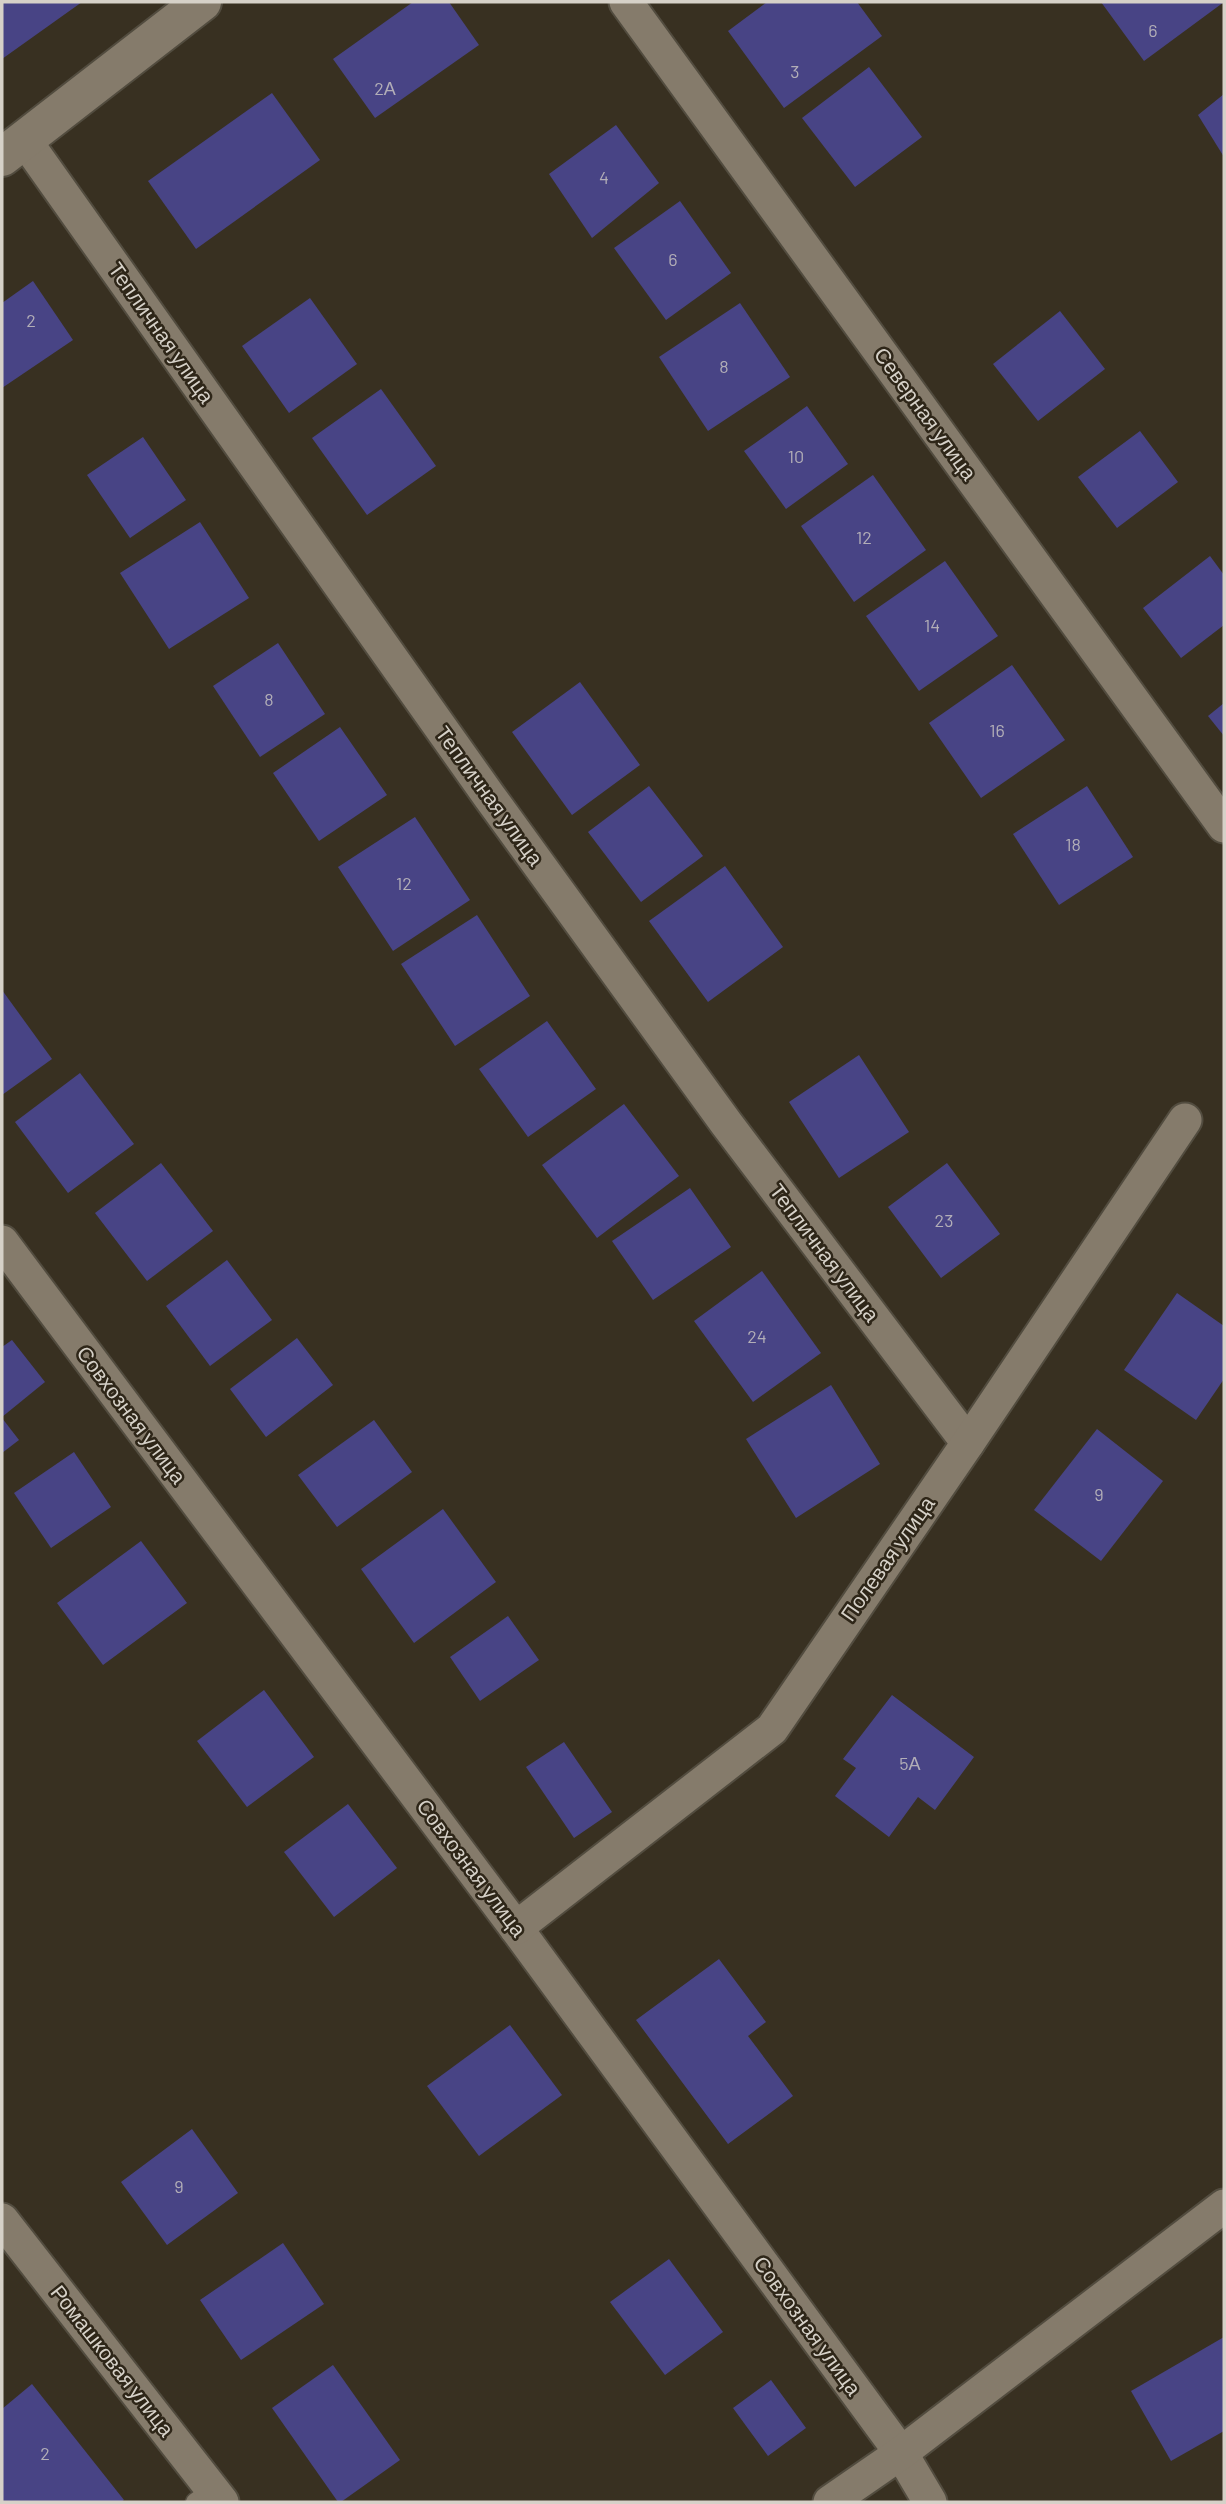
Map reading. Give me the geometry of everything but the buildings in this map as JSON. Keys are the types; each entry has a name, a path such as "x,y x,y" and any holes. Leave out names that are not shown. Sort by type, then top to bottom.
{"street":[{"path":"13,148 202,2"},
{"name":"Северная улица","path":"625,2 1224,826"},
{"name":"Тепличная улица","path":"13,148 726,1123 968,1443"},
{"name":"Полевая улица","path":"516,1928 772,1729 1185,1120"},
{"name":"Совхозная улица","path":"2,1242 516,1928 901,2454 930,2502"},
{"path":"830,2502 901,2454 1224,2206"},
{"name":"Ромашковая улица","path":"2,2220 209,2498"}]}
